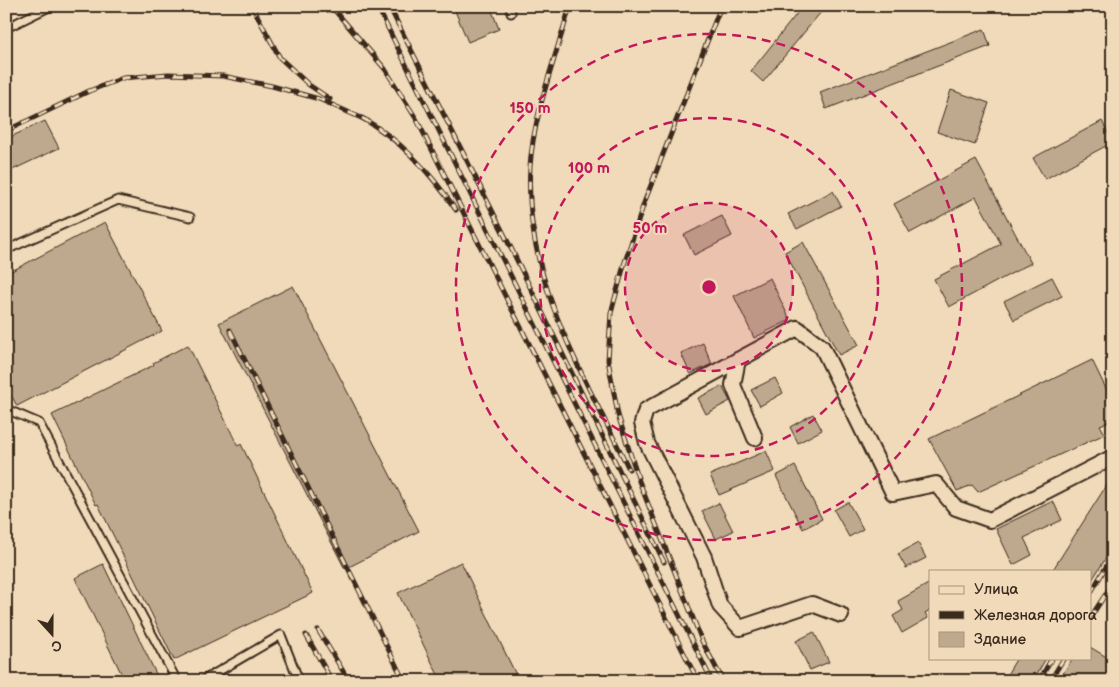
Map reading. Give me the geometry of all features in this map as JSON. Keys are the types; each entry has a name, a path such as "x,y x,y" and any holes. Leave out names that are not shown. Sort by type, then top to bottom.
{"street":[{"path":"841,615 812,604 740,628 720,606 704,558 647,443 642,423 646,410 798,328 822,347 894,493 936,484 956,508 990,520 1113,457"},
{"path":"738,360 733,385 755,438"}],"lane":[{"path":"6,28 52,6"},
{"path":"6,250 118,200 190,217"},
{"path":"6,409 39,423 176,681"},
{"path":"202,681 281,636 299,681"}],"building":[{"path":"453,6 490,6 499,29 468,42"},
{"path":"803,6 826,6 763,82 751,71"},
{"path":"984,29 990,46 826,109 820,92"},
{"path":"951,90 989,103 975,145 937,132"},
{"path":"45,121 59,148 6,173 6,139"},
{"path":"1102,121 1113,142 1045,179 1033,158"},
{"path":"976,160 1031,263 949,307 934,279 1001,244 976,197 910,233 894,204"},
{"path":"833,191 841,206 797,229 788,214"},
{"path":"722,216 732,236 694,255 684,235"},
{"path":"105,222 162,331 17,406 6,385 6,274"},
{"path":"803,242 859,345 839,355 785,252"},
{"path":"1052,277 1062,296 1014,320 1004,301"},
{"path":"770,278 790,320 754,338 734,296"},
{"path":"293,286 419,531 345,569 219,323"},
{"path":"703,343 712,364 690,374 681,353"},
{"path":"188,345 238,446 241,444 313,593 174,660 98,504 96,505 52,415 154,365 153,363"},
{"path":"1092,360 1113,403 1113,420 1100,425 1105,434 978,492 972,485 957,491 929,439"},
{"path":"775,378 783,393 760,406 751,390"},
{"path":"722,386 730,401 706,414 698,398"},
{"path":"813,414 822,430 798,443 790,427"},
{"path":"766,451 775,471 719,495 710,475"},
{"path":"795,466 822,519 803,529 776,476"},
{"path":"1113,475 1113,547 1092,580 1092,570 1053,570"},
{"path":"1053,501 1062,520 1024,538 1032,555 1013,565 996,529"},
{"path":"848,502 863,529 849,537 834,510"},
{"path":"719,503 733,531 716,539 702,511"},
{"path":"918,543 926,558 906,568 898,554"},
{"path":"461,562 519,681 441,681 398,593"},
{"path":"103,564 158,678 153,681 125,681 75,578"},
{"path":"929,584 929,611 925,613 928,618 902,633 893,616 903,610 898,601"},
{"path":"814,632 829,662 810,670 796,641"},
{"path":"1092,648 1113,661 1113,669 1105,681 1058,681 1072,660 1092,660"},
{"path":"1016,660 1045,660 1033,681 1003,681"}],"railway":[{"path":"252,6 280,58 309,85 330,99"},
{"path":"331,6 385,69 417,120 698,681"},
{"path":"377,6 712,681"},
{"path":"389,6 509,244 664,562"},
{"path":"570,6 540,107 532,147 530,208 536,247 546,286 560,324 593,397 629,469"},
{"path":"721,6 644,203 624,265 611,313 608,360 618,415 639,481 702,641 723,681"},
{"path":"6,131 89,91 123,78 168,74 223,76 272,86 319,99 368,121"},
{"path":"362,118 390,136 414,158 426,170 456,210"},
{"path":"230,330 404,681"},
{"path":"1092,591 1113,555"},
{"path":"1092,615 1113,583"},
{"path":"318,630 349,681"},
{"path":"306,635 332,681"},
{"path":"1039,681 1051,660"},
{"path":"1050,681 1063,660"}]}
